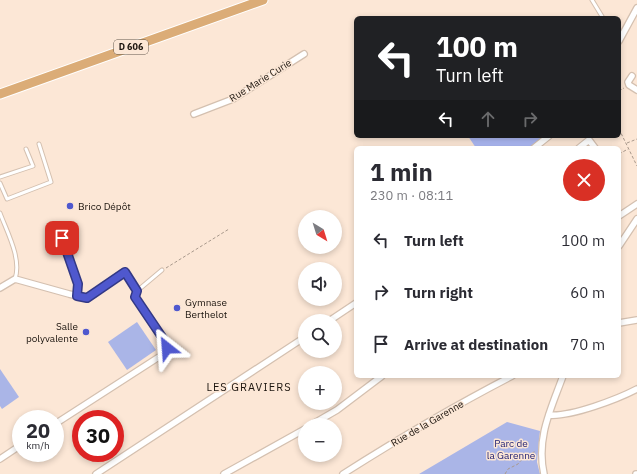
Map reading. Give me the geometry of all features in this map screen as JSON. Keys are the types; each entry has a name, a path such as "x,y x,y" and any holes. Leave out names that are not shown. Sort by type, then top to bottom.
{"main road":[{"name":"D 606","path":"0,94 263,0"}],"street":[{"path":"621,37 637,8"},
{"name":"Rue Marie Curie","path":"194,114 233,99 304,54"},
{"path":"632,76 628,82 629,85 637,90"},
{"path":"536,146 546,138"},
{"path":"582,146 589,140 594,146"},
{"path":"621,215 637,204"},
{"path":"621,243 637,219"},
{"path":"0,288 15,278 87,298 125,272 137,291 135,297 166,343 167,348 162,355 64,418"},
{"path":"340,314 354,304"},
{"path":"621,323 637,320"},
{"path":"96,474 298,342"},
{"path":"323,418 337,410 379,378"},
{"name":"Rue de la Garenne","path":"344,474 456,406 508,378"},
{"path":"544,474 541,447 545,426 562,378"},
{"path":"549,415 557,416 601,404 637,389"},
{"path":"224,474 298,433"},
{"path":"0,459 12,451"}],"lane":[{"path":"592,0 602,16"},
{"path":"0,183 7,199 51,182 39,144"},
{"path":"0,177 33,166 26,149"},
{"path":"0,213 16,256 18,271 15,278"},
{"path":"62,238 78,284 77,296"},
{"path":"137,291 162,270"}],"path":[{"path":"621,133 637,166"},
{"path":"627,143 637,139"},
{"path":"621,153 629,149"},
{"path":"162,270 228,228"},
{"path":"505,474 508,470 518,464 524,457 541,447"}],"green space":[{"path":"137,322 156,350 127,370 108,342"},
{"path":"0,369 19,397 2,409 0,406"},
{"name":"Parc de la Garenne","path":"507,422 540,431 537,462 540,474 419,474"}],"shaded area":[{"path":"469,138 543,138 533,146 475,146"}],"place":[{"name":"Brico Dépôt","path":"70,206"},
{"name":"Gymnase Berthelot","path":"177,308"},
{"name":"Salle polyvalente","path":"86,332"}],"district":[{"name":"LES GRAVIERS","path":"249,387"}],"route":[{"path":"62,238 78,284 77,296 87,298 125,272 137,291 135,297 166,343 167,348"}]}
